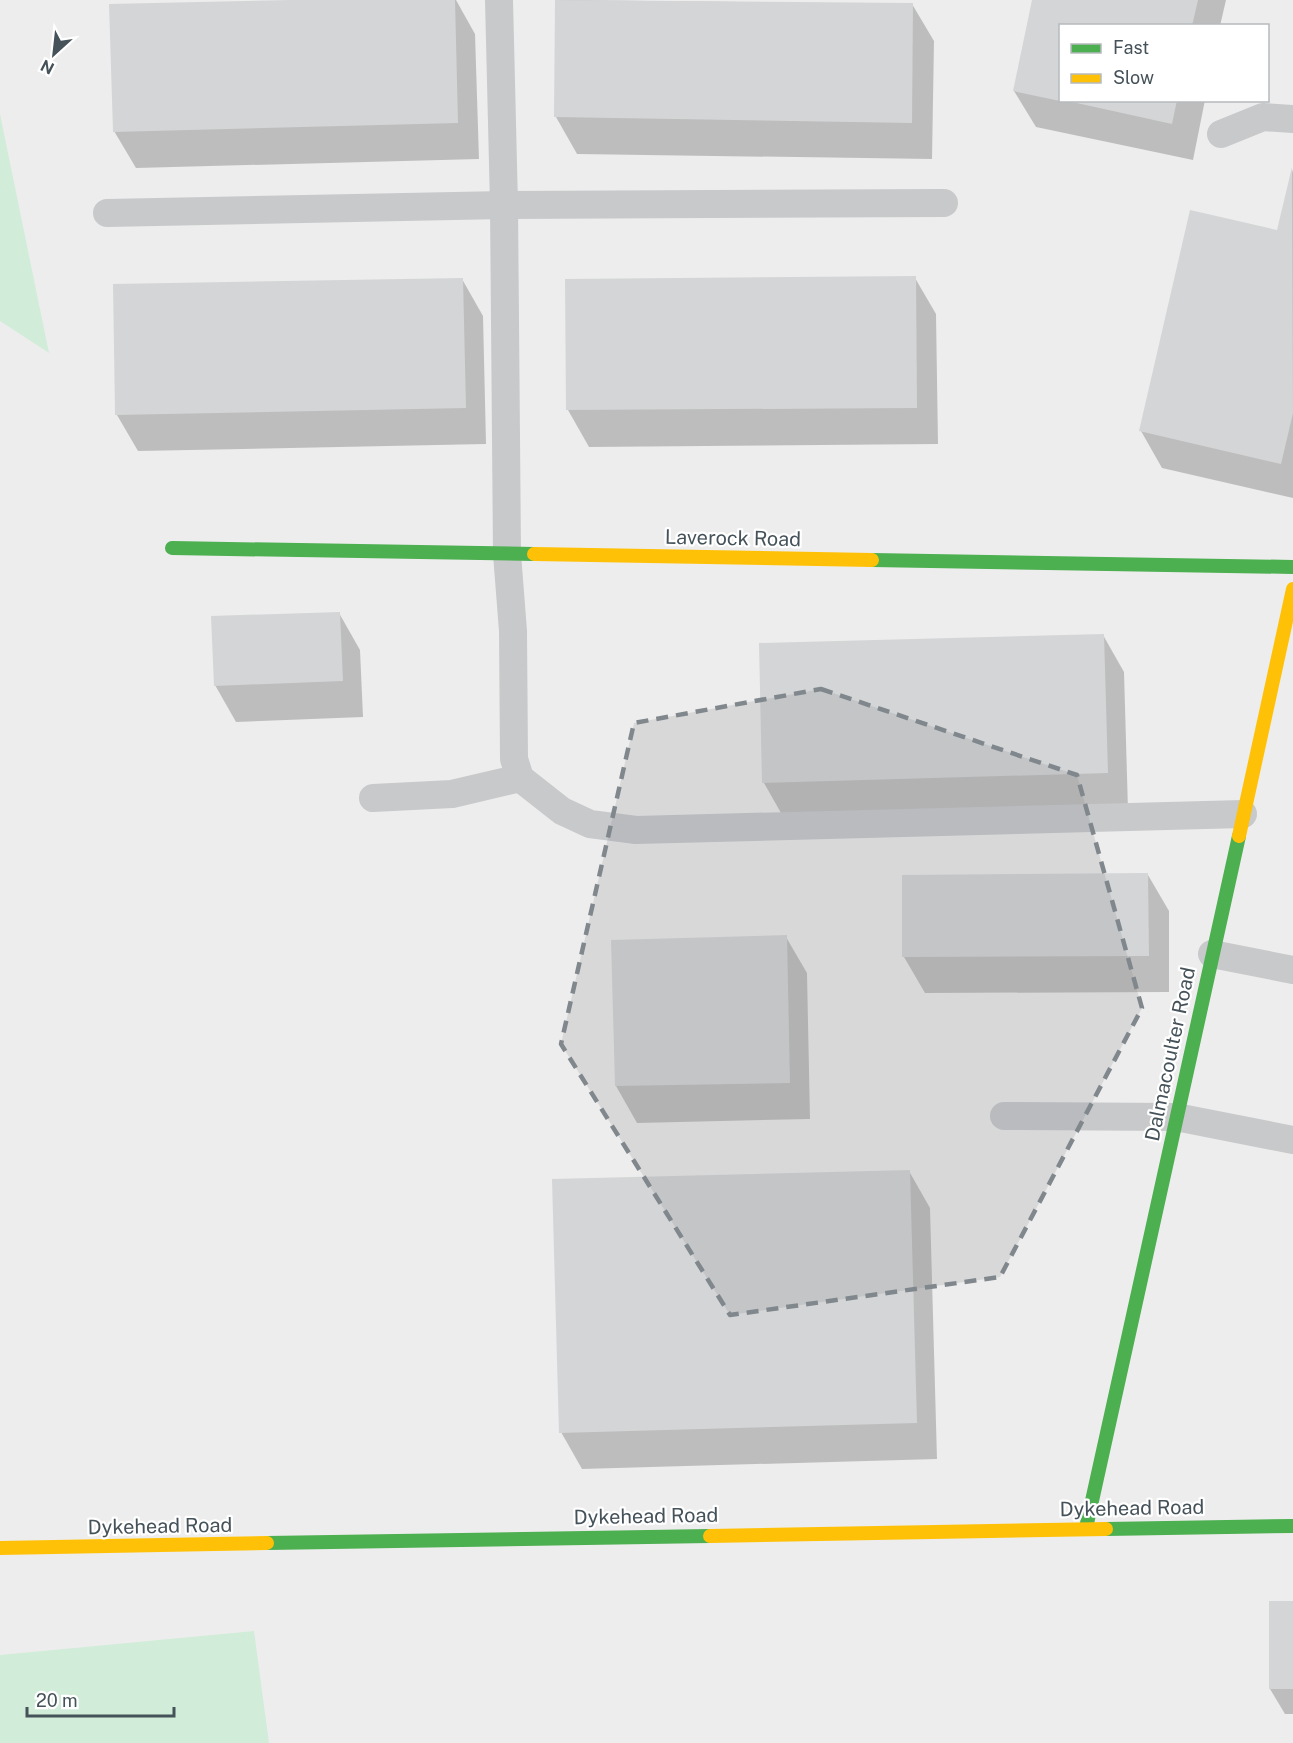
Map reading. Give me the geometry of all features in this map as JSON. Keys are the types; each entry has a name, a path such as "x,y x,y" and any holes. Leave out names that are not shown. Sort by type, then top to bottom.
{"street":[{"name":"Laverock Road","path":"172,548 1293,567"},
{"name":"Dalmacoulter Road","path":"1086,1528 1293,589"},
{"name":"Dykehead Road","path":"0,1548 1293,1526"}],"lane":[{"path":"499,0 504,206 507,554 513,631 514,759 520,778 562,811 590,824 636,830 1243,814"},
{"path":"1221,134 1263,117 1293,119"},
{"path":"107,213 504,206 944,204"},
{"path":"373,798 452,794 520,778"},
{"path":"1212,954 1293,970"},
{"path":"1004,1116 1176,1117 1293,1140"}],"highlighted area":[{"path":"821,689 1077,775 1142,1008 1000,1277 730,1315 561,1044 634,723"}],"green space":[{"path":"0,114 49,353 0,321"},
{"path":"254,1631 269,1743 0,1743 0,1655"}],"building":[{"path":"291,0 455,0 458,123 113,132 109,4"},
{"path":"555,0 913,3 912,123 554,117"},
{"path":"1032,0 1198,0 1192,24 1059,24 1059,101 1013,91"},
{"path":"1072,102 1177,102 1172,124"},
{"path":"1292,167 1293,413 1281,464 1139,431 1190,210 1277,230"},
{"path":"916,276 917,408 566,410 565,279"},
{"path":"463,278 466,408 115,415 113,284"},
{"path":"340,612 343,681 214,686 211,616"},
{"path":"1104,634 1108,773 762,783 759,643"},
{"path":"1148,873 1149,956 902,957 902,875"},
{"path":"787,935 790,1083 615,1086 611,940"},
{"path":"910,1170 917,1423 559,1433 552,1179"},
{"path":"1269,1601 1293,1601 1293,1689 1269,1689"}],"traffic: fast":[{"path":"172,548 534,554"},
{"path":"872,560 1293,567"},
{"path":"1086,1528 1239,836"},
{"path":"1106,1529 1293,1526"},
{"path":"267,1543 710,1536"}],"traffic: slow":[{"path":"534,554 872,560"},
{"path":"1239,836 1293,589"},
{"path":"710,1536 1106,1529"},
{"path":"0,1548 267,1543"}]}
